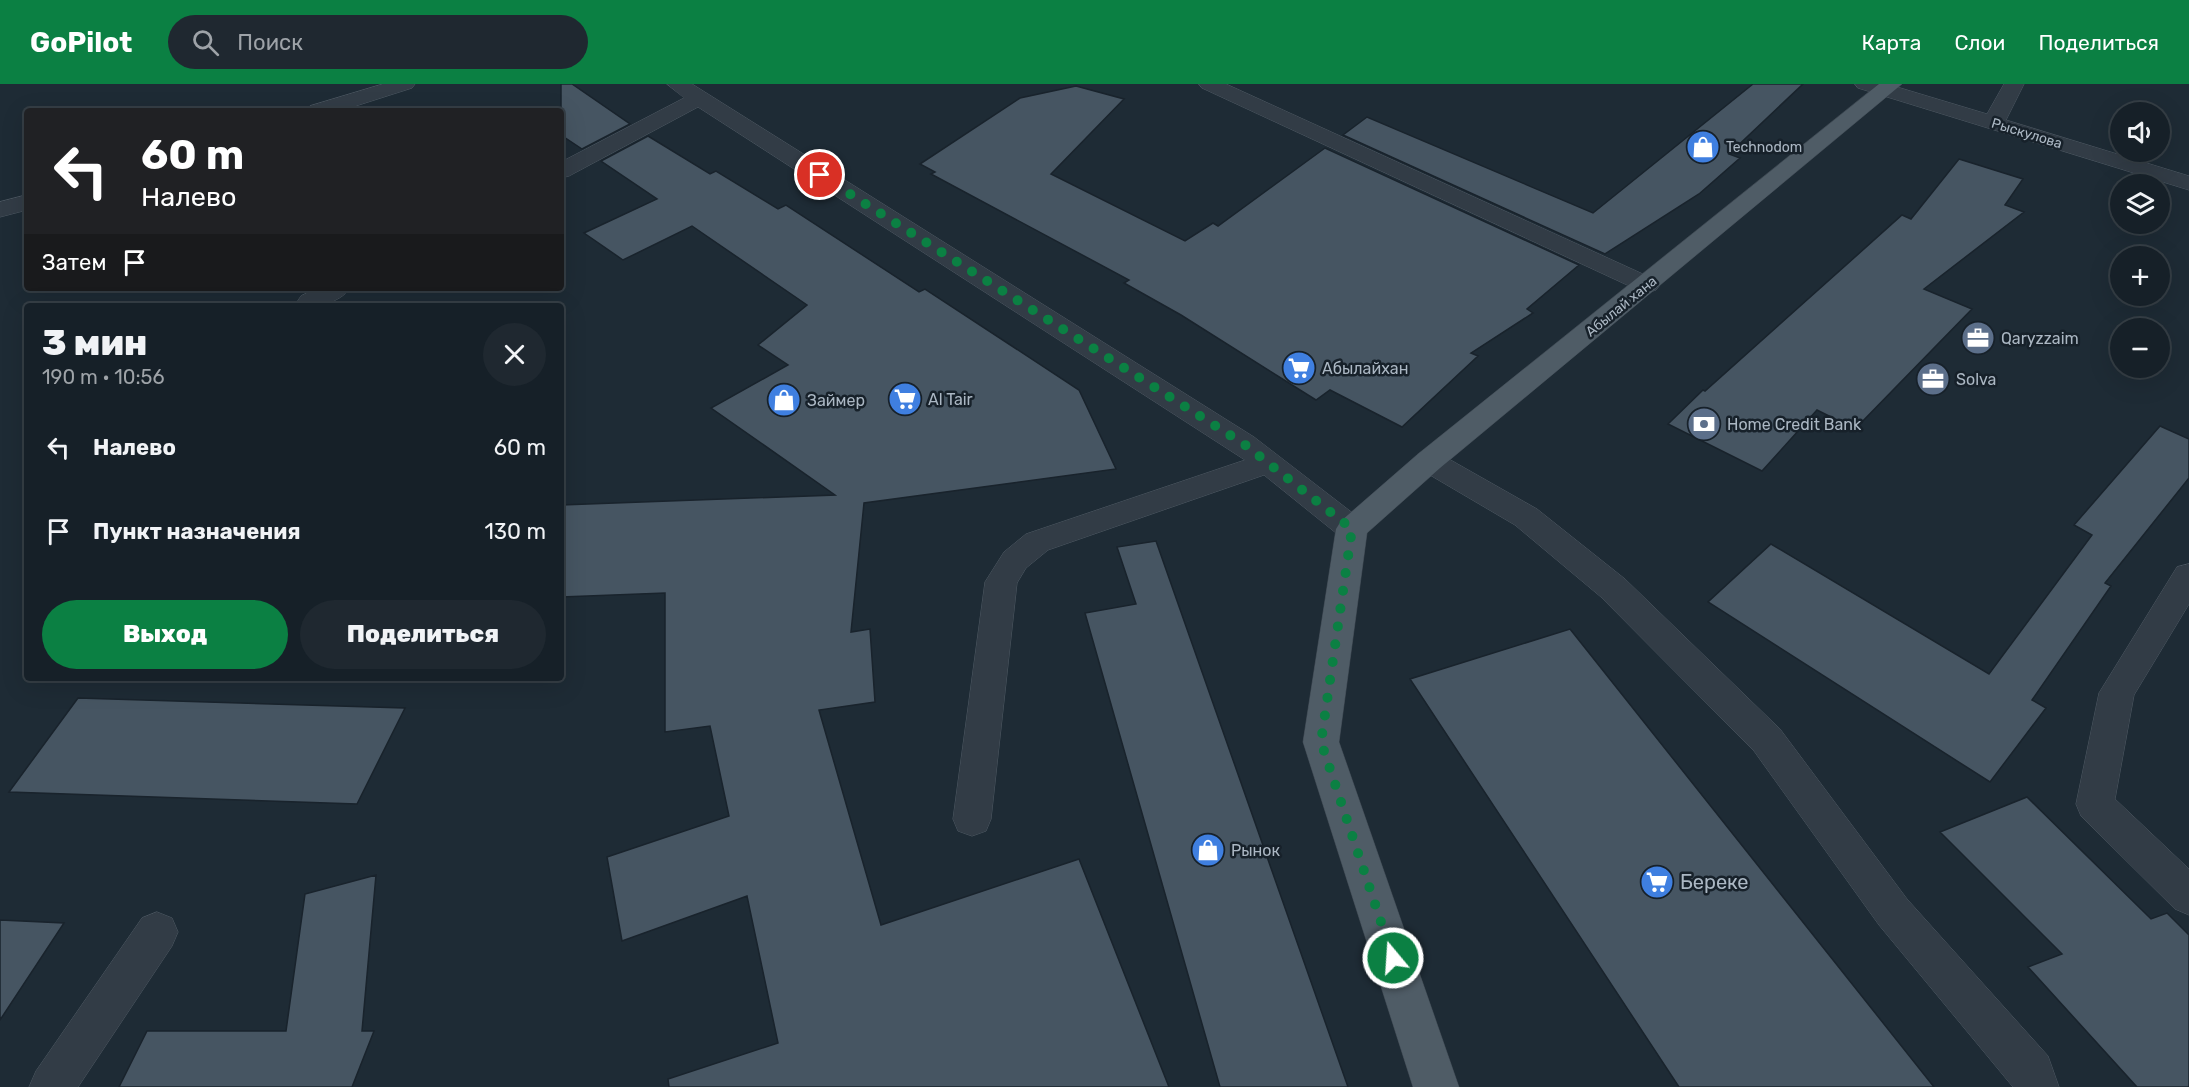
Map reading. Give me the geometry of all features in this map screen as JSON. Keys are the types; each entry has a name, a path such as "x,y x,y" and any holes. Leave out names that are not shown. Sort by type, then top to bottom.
{"main road":[{"name":"Абылай хана","path":"1352,529 1429,461 1647,285 1880,86"},
{"path":"1352,529 1321,742 1436,1087"}],"street":[{"path":"325,108 374,88 405,84"},
{"path":"677,84 1244,444 1352,529"},
{"path":"1209,84 1647,285"},
{"path":"1994,123 2014,84"},
{"name":"Рыскулова","path":"1880,86 2189,183"},
{"path":"564,169 699,98"},
{"path":"0,210 24,203"},
{"path":"310,302 331,291"},
{"path":"1429,461 1526,517 1605,580 1767,740 1893,912 2032,1072 2036,1087"},
{"path":"972,819 1001,582 1015,560 1037,542 1268,463"},
{"path":"2189,576 2117,693 2095,804 2189,896"},
{"path":"52,1087 157,932"}],"building":[{"path":"561,84 572,84 630,124 582,149 564,137 564,108 561,108"},
{"path":"1753,84 1803,84 1729,154 1740,158 1699,194 1605,254 1343,135 1367,117 1593,213"},
{"path":"1076,86 1124,99 1051,174 1185,241 1213,223 1218,226 1325,148 1579,265 1527,309 1533,313 1471,353 1478,356 1402,427 1330,390 1316,400 1181,315 1124,283 1129,280 931,174 935,172 920,164 1020,98"},
{"path":"648,136 710,174 716,171 778,209 786,205 919,292 925,289 1079,390 1116,469 864,503 851,632 870,629 875,702 819,710 881,925 1079,859 1169,1087 669,1087 668,1079 778,1043 747,896 622,941 607,857 729,816 710,726 665,732 665,593 564,597 564,505 835,495 711,408 788,365 758,345 807,305 692,226 623,260 584,233 657,199 601,161"},
{"path":"1959,159 2023,179 2005,205 2024,212 1924,289 1972,309 1855,429 1817,410 1762,471 1668,424 1703,390 1705,391 1902,215 1911,219"},
{"path":"2160,426 2189,439 2189,478 2105,583 2111,586 2032,700 2046,708 1990,782 1708,602 1771,544 1989,674 2092,535 2074,525"},
{"name":"Рынок","path":"1156,541 1348,1087 1220,1087 1085,613 1136,604 1117,547"},
{"name":"Береке","path":"1570,629 1934,1087 1679,1087 1410,679"},
{"path":"78,698 405,708 357,804 9,792"},
{"path":"2027,797 2151,919 2167,913 2189,935 2189,1087 2137,1087 2028,967 2062,954 1940,832"},
{"path":"376,875 362,1031 374,1031 352,1087 119,1087 147,1031 286,1031 305,894"},
{"path":"0,920 64,923 0,1020"}],"place":[{"name":"Technodom","path":"1703,147"},
{"name":"Qaryzzaim","path":"1978,338"},
{"name":"Абылайхан","path":"1299,368"},
{"name":"Solva","path":"1933,379"},
{"name":"Al Tair","path":"905,399"},
{"name":"Займер","path":"784,400"},
{"name":"Home Credit Bank","path":"1704,424"},
{"name":"Рынок","path":"1208,850"},
{"name":"Береке","path":"1657,882"}],"route":[{"path":"820,175 1244,444 1352,529 1321,742 1393,958"}]}
